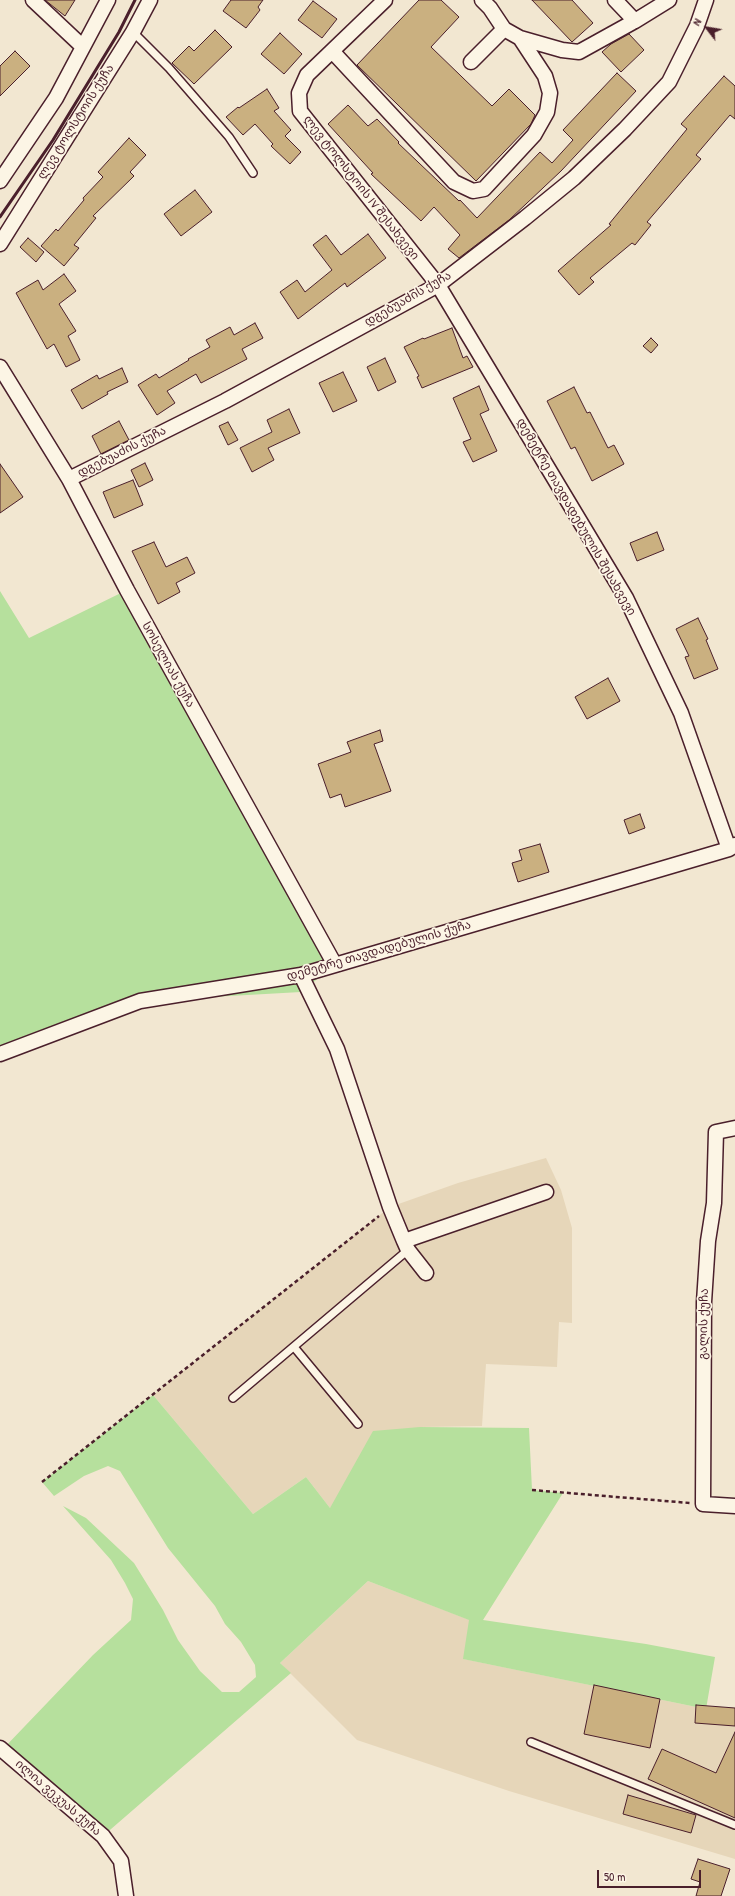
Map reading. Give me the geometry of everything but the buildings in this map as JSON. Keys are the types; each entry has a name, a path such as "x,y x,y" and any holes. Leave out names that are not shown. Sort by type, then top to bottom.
{"street":[{"path":"33,0 83,47"},
{"path":"0,181 56,98 108,0"},
{"name":"ლევ ტოლსტოის ქუჩა","path":"0,244 133,32 150,0"},
{"name":"ლევ ტოლსტოის IV შესახვევი","path":"385,0 307,75 299,93 300,111 438,285"},
{"path":"482,0 490,8 504,29 520,38 562,50 579,52 669,0"},
{"path":"615,0 635,21"},
{"name":"დგებუაძის ქუჩა","path":"69,479 225,401 438,285 526,218 574,178 625,129 669,82 697,26 706,0"},
{"path":"471,62 504,29"},
{"path":"332,51 454,182 473,191 484,189 534,136 547,112 550,93 545,76 520,38"},
{"name":"დემეტრე თავდადებულის შესახვევი","path":"438,285 626,598 681,713 732,847"},
{"name":"სოსელიას ქუჩა","path":"0,367 69,479 127,590 335,965"},
{"name":"დემეტრე თავდადებულის ქუჩა","path":"0,1054 140,1001 301,975 732,847"},
{"path":"301,975 337,1049 390,1207 406,1245 426,1273"},
{"name":"გალის ქუჩა","path":"703,1504 704,1302 708,1241 714,1203 716,1132 735,1128"},
{"path":"406,1245 546,1192"},
{"path":"703,1504 735,1506"},
{"name":"ილია ვეკუას ქუჩა","path":"0,1748 103,1836 120,1861 126,1896"}],"lane":[{"path":"133,32 169,68 224,132 253,173"},
{"path":"233,1398 294,1347 406,1245"},
{"path":"294,1347 358,1424"},
{"path":"531,1742 735,1824"}],"path":[{"path":"42,1482 390,1207"},
{"path":"532,1490 703,1504"}],"shaded area":[{"path":"546,1158 561,1190 572,1228 572,1323 559,1322 557,1367 486,1364 482,1426 420,1427 330,1508 306,1477 253,1514 153,1395 390,1207 458,1183"},
{"path":"368,1581 470,1620 464,1659 735,1715 735,1859 509,1791 357,1740 280,1663"}],"green space":[{"path":"127,590 335,965 301,992 140,1001 0,1054 0,591 29,638"},
{"path":"153,1395 253,1514 306,1477 330,1508 373,1431 420,1427 529,1428 532,1490 563,1493 483,1620 646,1644 715,1657 706,1709 463,1659 469,1620 368,1581 280,1663 291,1673 103,1836 2,1750 93,1655 131,1620 133,1599 125,1583 111,1560 63,1506 86,1518 134,1563 163,1610 178,1640 200,1671 222,1692 239,1692 256,1677 255,1665 241,1642 225,1624 215,1606 168,1548 120,1471 108,1466 84,1476 54,1496 42,1482"}],"railway":[{"path":"0,217 53,140 119,32 135,0"}]}
